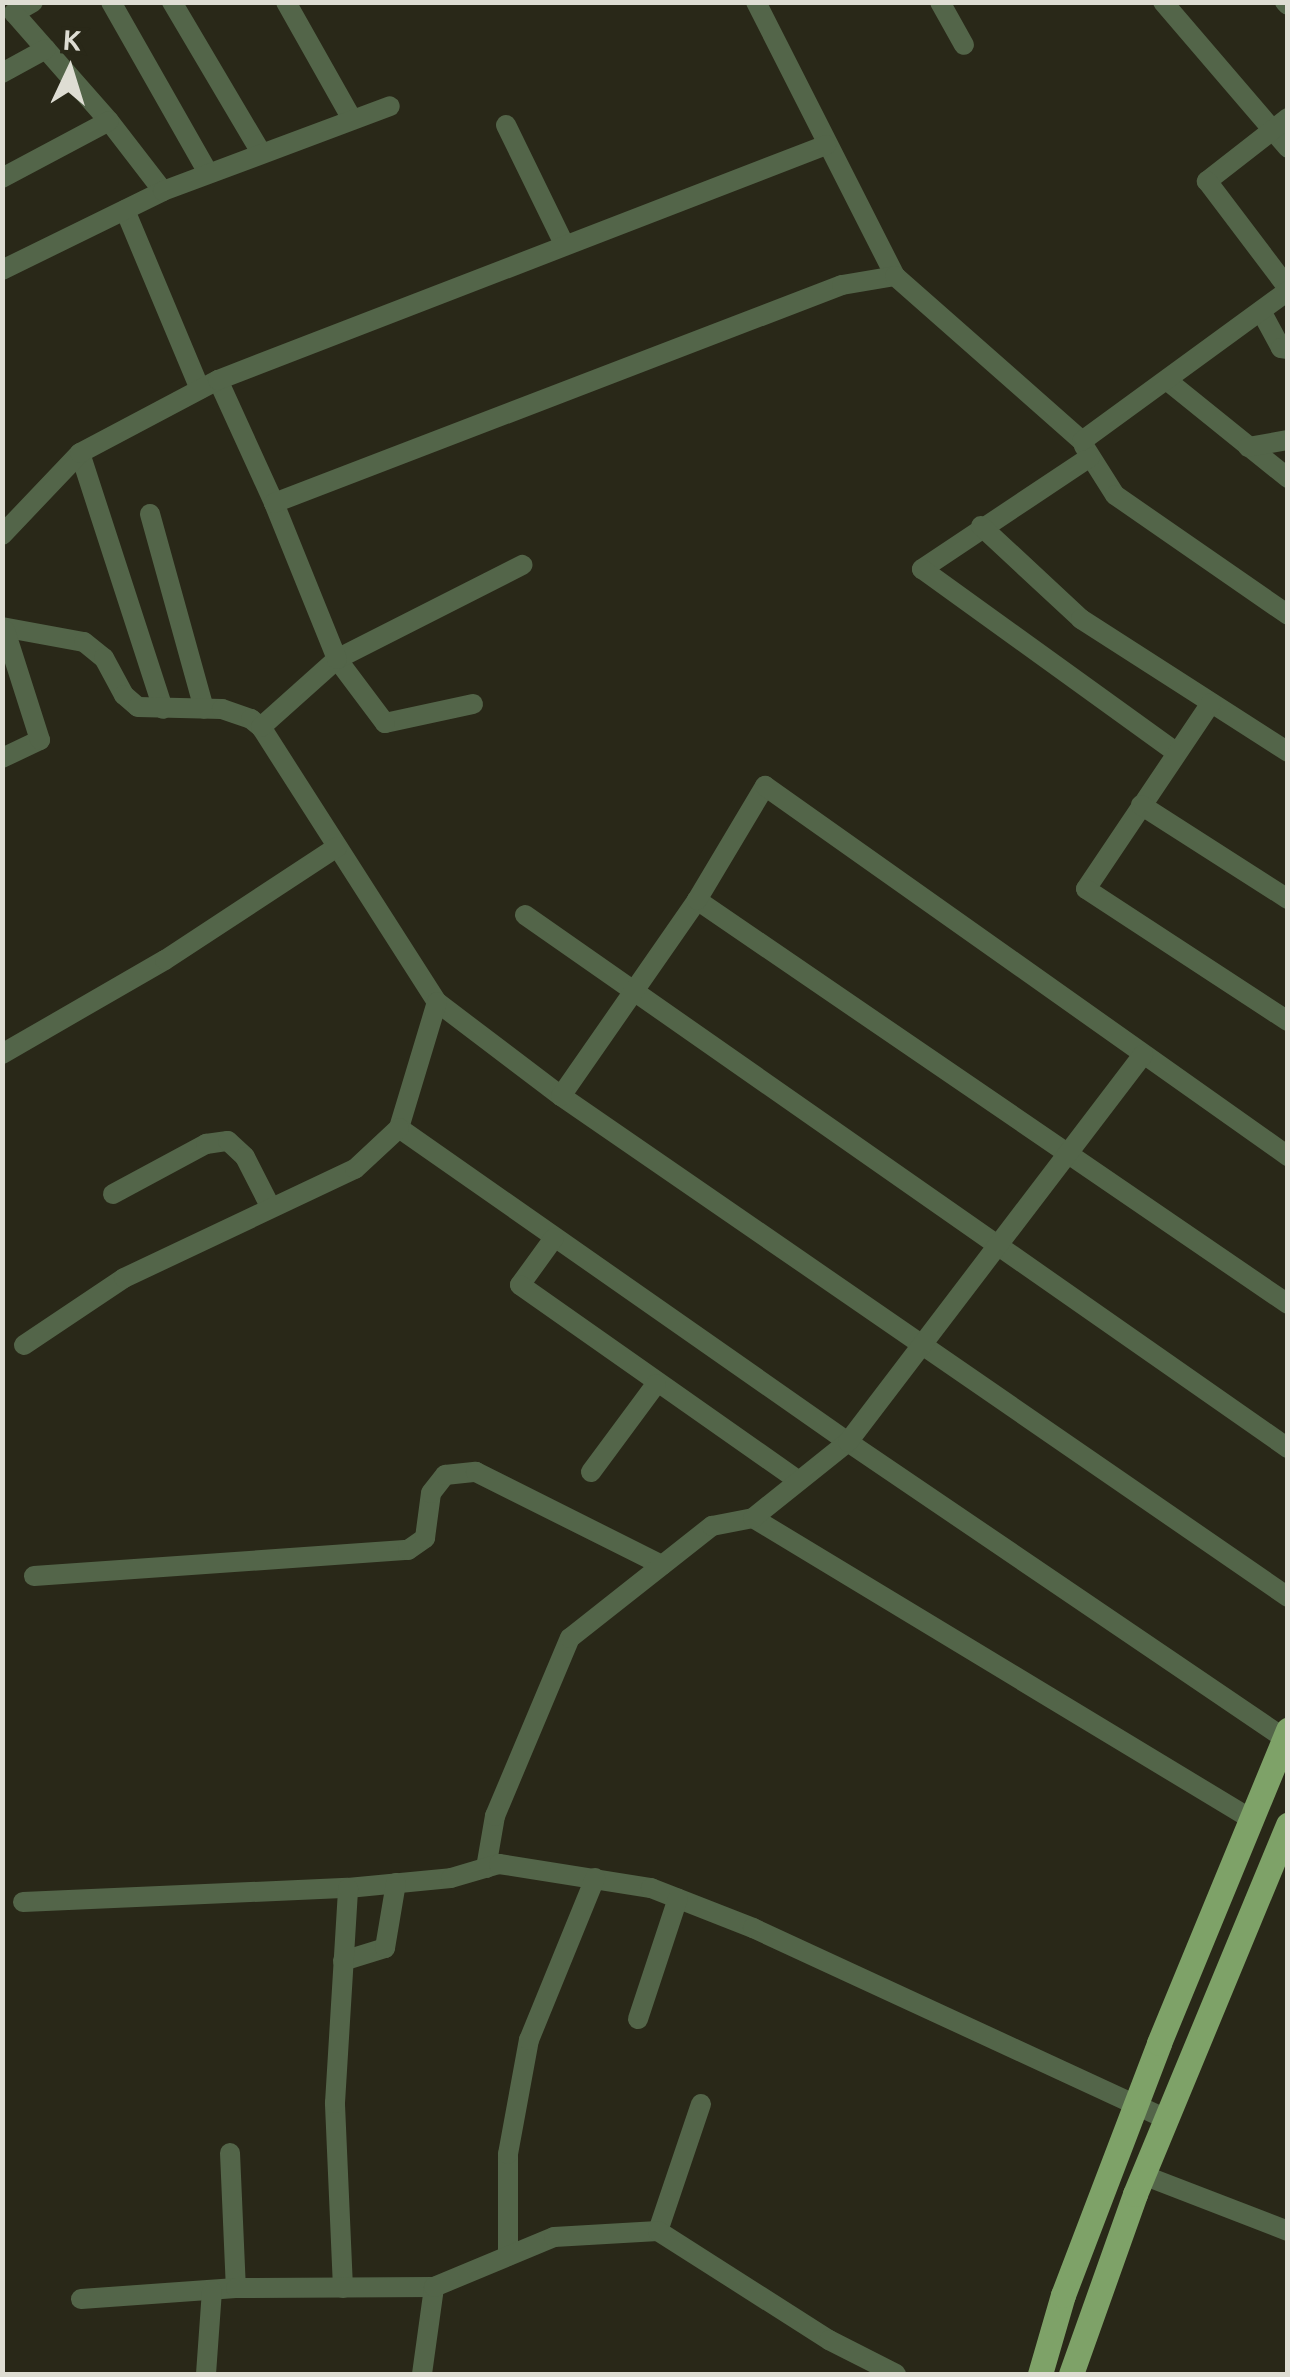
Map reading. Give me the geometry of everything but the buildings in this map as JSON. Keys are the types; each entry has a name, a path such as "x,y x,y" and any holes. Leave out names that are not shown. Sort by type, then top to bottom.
{"main road":[{"path":"1040,2374 1063,2295 1136,2103 1286,1734"},
{"path":"1078,2373 1143,2175 1288,1824"}],"street":[{"path":"34,2 14,14 109,120 162,191"},
{"path":"110,2 208,173"},
{"path":"172,2 260,151"},
{"path":"286,2 352,119"},
{"path":"756,2 895,276 1086,449 1116,495 1288,615"},
{"path":"940,2 964,45"},
{"path":"1163,2 1280,124 1288,148"},
{"path":"2,73 46,49"},
{"path":"2,270 162,191 260,151 390,106"},
{"path":"2,178 109,120"},
{"path":"506,124 564,244"},
{"path":"1176,752 922,569 1086,449 1288,289 1208,180 1280,124"},
{"path":"2,535 80,452 209,384 826,145"},
{"path":"124,210 209,384 274,502 337,659 384,723 473,704"},
{"path":"274,502 842,285 895,276"},
{"path":"1261,311 1281,348 1288,349"},
{"path":"1169,382 1288,478"},
{"path":"1248,446 1288,440"},
{"path":"80,452 164,709"},
{"path":"150,514 204,709"},
{"path":"982,526 1081,619 1288,752"},
{"path":"261,727 337,659 522,564"},
{"path":"2,758 40,740 4,628 84,642 104,658 131,703 164,709 237,712 261,727 437,1002 561,1096 1288,1597"},
{"path":"1211,703 1086,889 1288,1022"},
{"path":"561,1096 697,900 766,786 1288,1156"},
{"path":"1141,805 1288,898"},
{"path":"2,1054 165,960 337,848"},
{"path":"697,900 1288,1304"},
{"path":"525,915 1288,1448"},
{"path":"24,1345 124,1278 355,1169 400,1128 437,1002"},
{"path":"486,1868 495,1816 570,1638 712,1526 753,1518 848,1442 1142,1055"},
{"path":"400,1128 848,1442 1286,1734"},
{"path":"112,1194 206,1144 228,1141 245,1157 270,1206"},
{"path":"554,1238 520,1286 797,1480"},
{"path":"591,1472 656,1384"},
{"path":"34,1576 408,1550 425,1538 431,1493 445,1475 476,1472 662,1565"},
{"path":"753,1518 1251,1819"},
{"path":"24,1902 348,1888 451,1878 499,1864 651,1888 752,1928 1166,2119"},
{"path":"508,2256 508,2154 529,2040 594,1878"},
{"path":"343,1962 386,1948 396,1884"},
{"path":"343,2288 334,2103 348,1888"},
{"path":"638,2019 678,1898"},
{"path":"658,2231 702,2104"},
{"path":"230,2153 236,2288"},
{"path":"1143,2175 1288,2232"},
{"path":"81,2298 236,2288 434,2286 554,2237 658,2231 830,2340 896,2374"},
{"path":"422,2374 434,2286"},
{"path":"206,2374 212,2290"}]}
